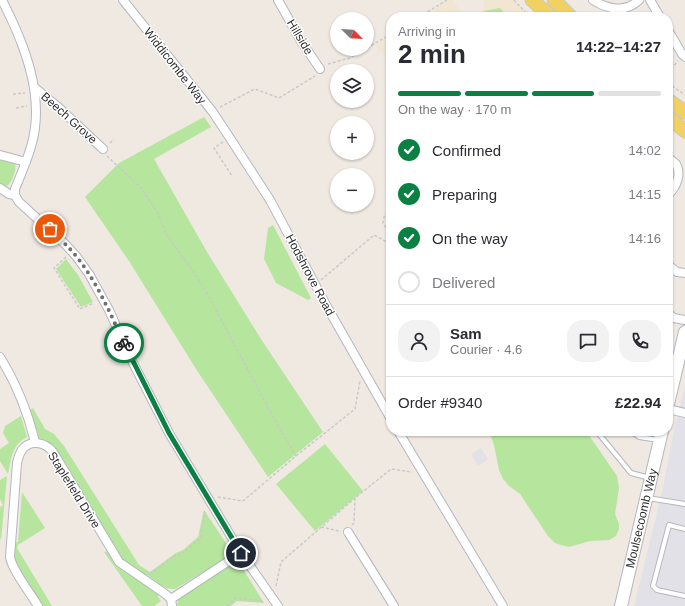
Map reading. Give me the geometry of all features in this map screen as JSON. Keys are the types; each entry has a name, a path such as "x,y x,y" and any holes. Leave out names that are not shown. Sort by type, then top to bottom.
{"main road":[{"path":"532,0 545,12"},
{"path":"554,0 566,12"},
{"path":"673,104 685,112"},
{"path":"673,121 685,131"}],"street":[{"path":"2,0 11,17 31,73 34,87 35,121 32,143 15,189 15,195 19,202 76,256 97,287 131,360 208,505 278,606"},
{"name":"Widdicombe Way","path":"123,0 212,112 228,135"},
{"path":"593,0 607,7 620,9 630,6 640,0"},
{"path":"650,0 657,12"},
{"name":"Hillside","path":"281,1 302,41 321,68"},
{"path":"673,38 684,55"},
{"name":"Beech Grove","path":"34,87 106,147"},
{"name":"Hodshrove Road","path":"228,135 270,200 366,377 386,411"},
{"path":"0,155 26,162"},
{"path":"673,162 676,165 678,176 673,189"},
{"path":"0,188 9,194 15,195"},
{"path":"673,269 677,272 685,273"},
{"path":"673,317 685,320"},
{"path":"673,383 684,337"},
{"path":"0,357 16,386 35,442"},
{"path":"673,410 685,413"},
{"path":"401,436 503,606"},
{"name":"Moulsecoomb Way","path":"621,606 661,436"},
{"name":"Staplefield Drive","path":"38,606 16,571 10,557 17,463 21,450 35,442 47,446 53,452 119,562 153,585 172,602 241,553"},
{"path":"348,532 394,606"}],"lane":[{"path":"601,436 631,473 651,478"},
{"path":"637,436 661,436"},
{"path":"646,497 685,504"},
{"path":"685,529 669,525 653,586 657,590 685,596"}],"path":[{"path":"427,12 447,0"},
{"path":"514,0 525,12"},
{"path":"374,44 386,37"},
{"path":"673,67 684,55"},
{"path":"212,112 255,89 279,98 316,76 321,68 328,64 348,59 353,56"},
{"path":"673,87 685,95"},
{"path":"13,94 27,93"},
{"path":"16,108 27,106"},
{"path":"228,135 214,148 232,176"},
{"path":"114,139 106,147 106,156 142,189 159,215 165,232 199,280 296,456"},
{"path":"386,214 383,223 386,228"},
{"path":"315,284 374,234 386,241"},
{"path":"67,257 54,268 80,309 96,302"},
{"path":"150,574 175,555 177,557 179,556 200,539 208,505 218,497 243,501 296,456 356,409 360,381 366,377"},
{"path":"274,589 281,562 321,527 391,469 411,472"},
{"path":"321,527 348,532 354,523 355,498"},
{"path":"227,606 236,598 265,601"}],"shaded area":[{"path":"450,0 453,0 461,12 430,12"},
{"path":"513,0 526,12 480,12 484,9 484,1"},
{"path":"386,38 386,58 376,45"},
{"path":"685,386 685,606 634,606 663,488 674,430"},
{"path":"481,448 488,459 478,466 471,454"}],"green space":[{"path":"500,8 504,12 483,12"},
{"path":"204,117 211,127 154,159 207,252 261,339 323,432 268,477 196,369 129,261 85,197 119,163"},
{"path":"0,158 15,163 14,176 7,186 0,184"},
{"path":"273,225 311,298 308,300 276,283 264,259 268,228"},
{"path":"66,259 78,275 93,302 81,307 56,269"},
{"path":"33,408 45,429 54,434 64,446 139,565 150,572 176,553 183,550 198,537 204,510 228,546 228,554 224,559 175,589 163,587 147,575 141,581 159,593 158,597 161,601 154,606 142,606 104,552 116,549 56,451 49,443 37,439 29,411"},
{"path":"21,416 27,437 15,448 8,474 0,461 0,449 9,443 3,433 5,426"},
{"path":"491,436 589,436 617,476 619,488 615,514 619,524 619,529 616,536 609,540 590,541 569,547 555,543 548,536 520,494 509,486 503,479 499,470"},
{"path":"325,444 363,491 315,531 276,484"},
{"path":"7,476 1,540 0,507 3,505 0,499 0,480"},
{"path":"22,492 45,528 18,545 17,548 52,606 42,606 12,558 13,542 18,542"},
{"path":"236,564 243,569 264,603 237,601 231,606 177,606 182,595 229,566"}],"way so far":[{"path":"50,229 83,264 109,310 124,343"}],"route":[{"path":"124,343 131,360 169,433 241,553"}]}
